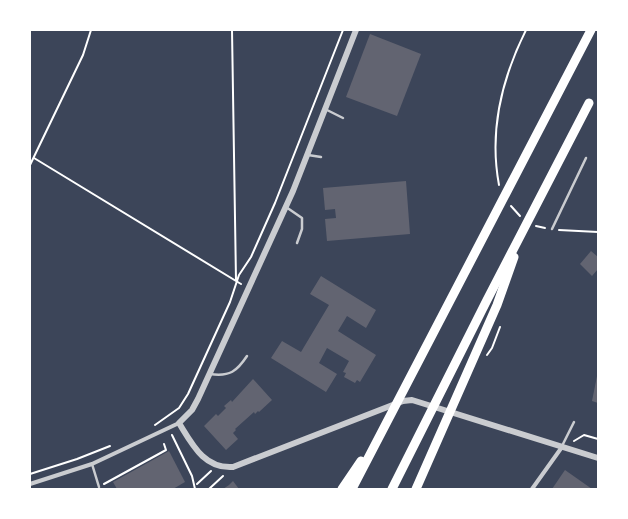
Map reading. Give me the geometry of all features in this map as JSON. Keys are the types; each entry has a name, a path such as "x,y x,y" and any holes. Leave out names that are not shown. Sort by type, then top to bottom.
{"highway":[{"path":"352,489 591,30"},
{"path":"392,489 588,103"},
{"path":"416,489 500,297 521,236"},
{"path":"342,489 388,420"}],"street":[{"path":"30,484 92,464 179,423 195,405 286,207 356,30"},
{"path":"179,423 197,452 205,459 217,466 233,467 403,401 412,400 598,458"},
{"path":"532,489 562,447"}],"lane":[{"path":"325,109 343,118"},
{"path":"307,155 321,157"},
{"path":"552,229 586,158"},
{"path":"286,207 302,218 302,229 297,243"},
{"path":"210,374 227,374 238,370 247,356"},
{"path":"562,447 574,422"},
{"path":"92,464 99,486"}],"path":[{"path":"30,165 83,55 91,30"},
{"path":"232,30 236,282"},
{"path":"154,425 179,408 185,399 230,302 236,282 251,257 277,198 343,30"},
{"path":"500,188 494,155 495,131 510,65 526,30"},
{"path":"34,158 241,284"},
{"path":"508,202 524,219"},
{"path":"533,224 552,229 598,232"},
{"path":"574,441 584,435 598,439"},
{"path":"174,439 192,476 195,489"},
{"path":"99,486 166,450 164,444"},
{"path":"30,474 78,459 112,445"},
{"path":"209,489 233,467"},
{"path":"198,484 211,471"}],"shaded area":[{"path":"30,30 598,30 598,489 30,489"}],"building":[{"path":"370,34 421,54 397,116 346,97"},
{"path":"406,181 410,234 327,241 325,219 336,218 335,209 325,210 323,188"},
{"path":"591,251 598,257 598,269 592,276 580,264"},
{"path":"321,276 376,310 366,328 347,316 338,331 376,355 360,382 357,380 355,383 344,377 346,373 343,372 349,361 327,348 319,363 337,374 326,392 271,358 282,341 301,352 329,305 310,294"},
{"path":"598,376 598,403 592,401"},
{"path":"253,379 272,400 259,412 258,411 255,414 254,412 235,429 236,430 233,433 238,439 226,450 204,426 216,414 218,416 226,408 224,406 231,400 232,402"},
{"path":"169,451 185,482 173,489 117,489 113,482"},
{"path":"565,470 592,489 552,489"},
{"path":"233,481 239,489 223,489 229,485"}]}
